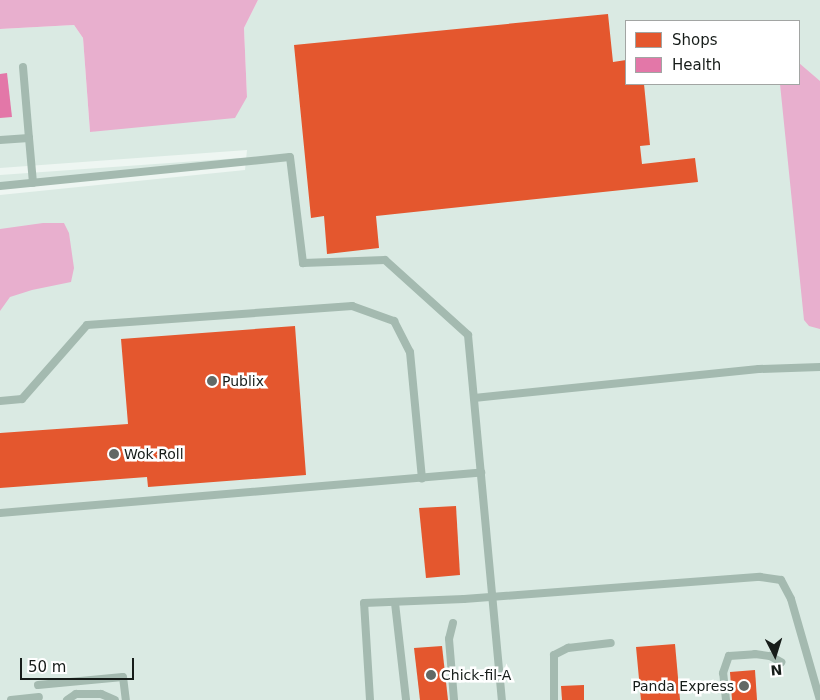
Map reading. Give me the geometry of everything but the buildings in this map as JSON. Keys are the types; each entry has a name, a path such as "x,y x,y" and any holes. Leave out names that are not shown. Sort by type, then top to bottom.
{"lane":[{"path":"23,67 33,183"},
{"path":"0,140 29,138"},
{"path":"0,186 290,157 303,263 385,260 468,335 502,700"},
{"path":"0,401 22,399 86,325 352,306 394,321 410,352 422,478"},
{"path":"474,398 759,369 820,367"},
{"path":"0,513 481,473"},
{"path":"370,700 364,603 492,597 760,577 781,580 791,599 820,700"},
{"path":"395,603 406,700"},
{"path":"452,622 449,639 454,700"},
{"path":"554,700 554,655 568,648 611,643"},
{"path":"726,700 723,673 729,656 755,654 770,656 781,662"},
{"path":"11,700 123,677 126,700"},
{"path":"67,700 76,694 101,694 115,700"}],"shaded area":[{"path":"0,0 258,0 244,28 247,97 235,118 90,132 83,38 74,25 0,29"},
{"path":"258,0 820,0 820,700 0,700 0,195 245,170 247,150 0,168 0,29 74,25 83,38 90,132 247,97 244,28"},
{"path":"800,64 820,81 820,329 809,326 804,320 780,85 800,85"},
{"path":"240,158 239,163 0,187 0,175"},
{"path":"43,223 64,223 69,233 74,268 71,282 32,290 10,297 0,311 0,229"}],"place":[{"name":"Publix","path":"212,381"},
{"name":"Wok Roll","path":"114,454"},
{"name":"Chick-fil-A","path":"431,675"},
{"name":"Panda Express","path":"744,686"}]}
